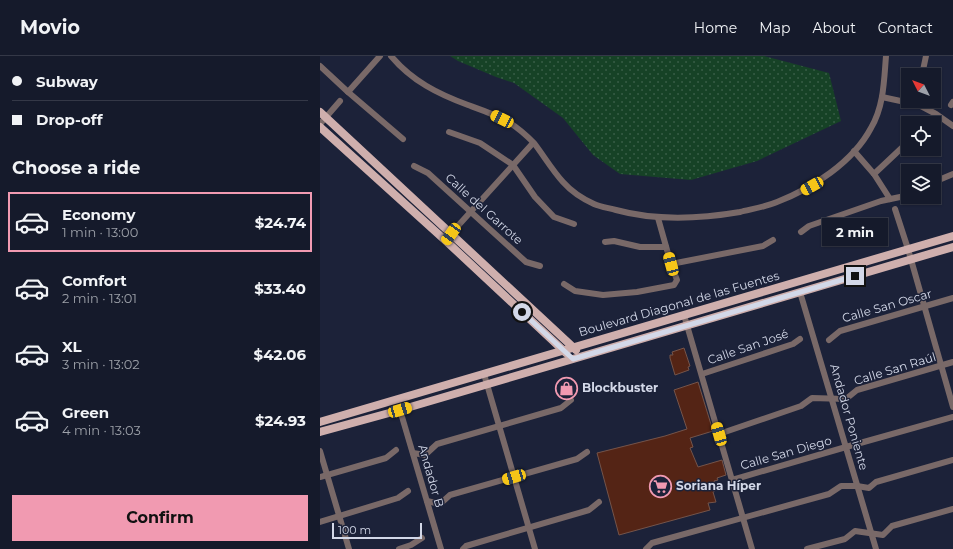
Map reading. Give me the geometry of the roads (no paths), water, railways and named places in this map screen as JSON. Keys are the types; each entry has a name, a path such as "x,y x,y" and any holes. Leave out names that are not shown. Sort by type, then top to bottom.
{"main road":[{"path":"322,118 451,234 583,356"},
{"path":"320,127 573,359"},
{"name":"Boulevard Diagonal de las Fuentes","path":"320,422 953,236"},
{"name":"Boulevard Diagonal de las Fuentes","path":"320,432 400,410 953,247"}],"street":[{"path":"348,92 380,56"},
{"path":"391,56 399,66 416,80 430,88 509,122 533,142 564,183 585,199 601,206 625,213 658,218 715,216 753,209 776,203 812,186 831,172 854,151 872,128 882,97 885,79 886,56"},
{"path":"923,68 926,56"},
{"path":"320,66 403,139"},
{"path":"882,97 919,105 936,114 953,126"},
{"path":"322,118 340,101"},
{"path":"449,132 480,143 513,165 536,198 554,217 574,224"},
{"path":"446,241 533,142"},
{"path":"874,174 901,149"},
{"path":"854,151 874,174 890,199"},
{"name":"Calle del Garrote","path":"414,166 428,173 526,262 540,266"},
{"path":"941,179 953,174"},
{"path":"801,232 809,226 881,201 901,197"},
{"path":"895,209 908,249 953,407"},
{"path":"564,284 575,291 603,295 637,292 674,285 677,280 658,218"},
{"path":"671,264 763,246 773,240"},
{"path":"605,242 614,241 640,246 666,247"},
{"name":"Andador Poniente","path":"800,292 876,549"},
{"name":"Calle San Oscar","path":"829,340 840,331 953,298"},
{"path":"684,315 752,549"},
{"name":"Calle San José","path":"702,374 793,344 800,339"},
{"name":"Calle San Raúl","path":"832,399 846,399 857,390 953,362"},
{"path":"484,374 535,549"},
{"path":"719,434 801,406 812,398 832,399"},
{"path":"413,453 425,455 437,444 561,408 571,400"},
{"name":"Andador B","path":"400,410 441,549"},
{"name":"Calle San Diego","path":"732,480 953,417"},
{"path":"320,477 386,458 396,450"},
{"path":"320,451 349,549"},
{"path":"427,501 440,504 450,495 577,459 587,452"},
{"path":"646,549 652,543 829,494 841,486 869,488 876,482 953,460"},
{"path":"320,522 398,498 408,491"},
{"path":"463,549 466,546 589,510 599,502"},
{"path":"807,549 845,539 855,531 884,534 892,526 953,509"},
{"path":"400,549 411,545 422,538"}],"place":[{"name":"Blockbuster","path":"567,388"},
{"name":"Soriana Híper","path":"661,486"}]}
